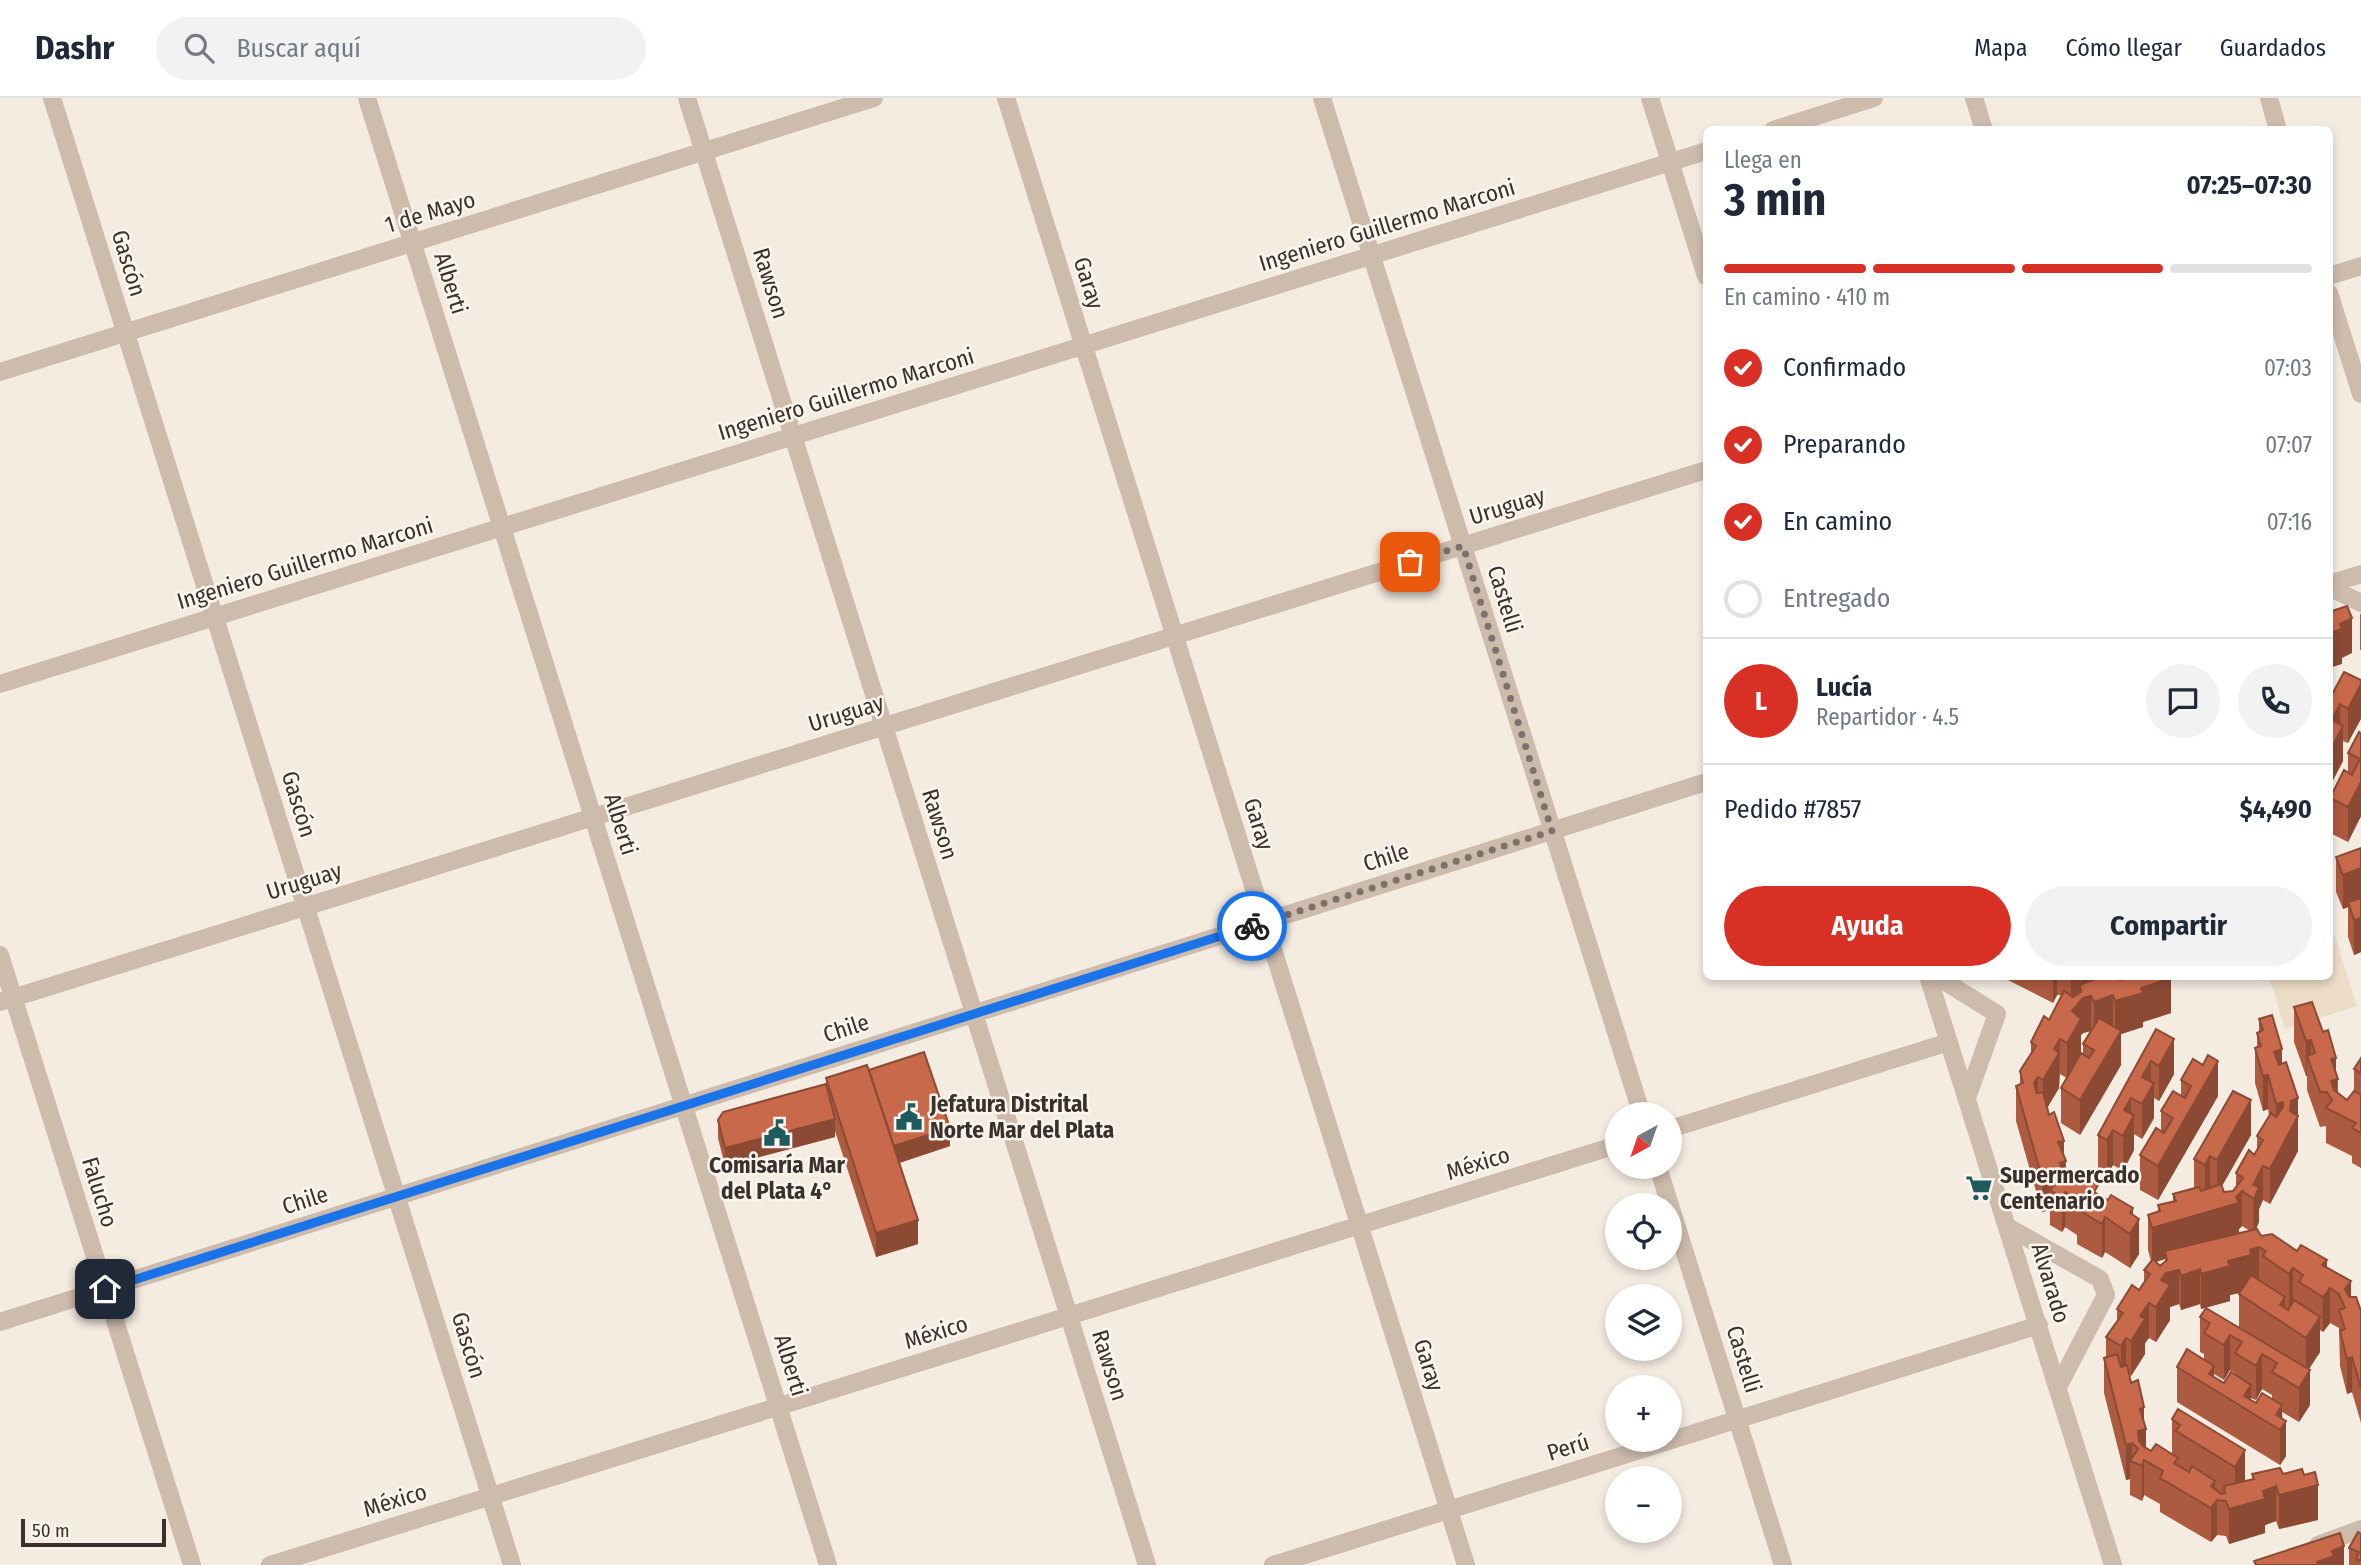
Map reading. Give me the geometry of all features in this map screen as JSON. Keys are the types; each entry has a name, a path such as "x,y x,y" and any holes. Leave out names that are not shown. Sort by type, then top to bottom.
{"street":[{"name":"Gascón","path":"51,98 512,1565"},
{"name":"Alberti","path":"367,98 828,1565"},
{"name":"Rawson","path":"687,98 1147,1565"},
{"name":"1 de Mayo","path":"0,372 874,98"},
{"name":"Garay","path":"1006,98 1466,1565"},
{"name":"Castelli","path":"1322,98 1638,1102"},
{"path":"1650,98 1703,266"},
{"path":"1786,126 1874,98"},
{"path":"1974,98 1983,126"},
{"path":"2269,98 2277,126"},
{"name":"Ingeniero Guillermo Marconi","path":"0,684 1703,151"},
{"path":"2333,275 2361,266"},
{"path":"2333,306 2361,394"},
{"name":"Uruguay","path":"7,1000 1703,471"},
{"path":"2333,584 2361,574"},
{"path":"2333,588 2361,603"},
{"name":"Chile","path":"0,1322 1703,783"},
{"name":"Falucho","path":"0,955 7,1000 105,1289 192,1565"},
{"name":"Alvarado","path":"1929,980 2113,1565"},
{"path":"1942,980 1997,1014 1967,1098"},
{"path":"1682,1125 1949,1042"},
{"name":"México","path":"270,1565 1605,1149"},
{"name":"Castelli","path":"1662,1180 1783,1565"},
{"path":"2007,1227 2100,1279 2106,1295 2058,1387"},
{"name":"Perú","path":"1273,1565 2039,1325"},
{"path":"2300,1551 2357,1533"}],"shaded area":[{"path":"2335,936 2357,1006 2285,1029 2270,980 2333,980"}],"building":[{"path":"2347,606 2352,618 2340,624 2342,629 2333,632 2333,611"},
{"path":"2344,672 2361,680 2348,709 2340,704 2333,718 2333,693"},
{"path":"2333,721 2343,726 2333,745"},
{"path":"2359,732 2361,733 2361,782 2348,807 2333,800 2333,792 2344,770 2352,775 2360,759 2348,753"},
{"path":"2361,848 2361,868 2343,875 2336,857"},
{"path":"2361,898 2361,918 2354,920 2348,902"},
{"path":"2093,980 2165,980 2141,988 2143,993 2115,1001 2113,995 2094,1002 2091,996 2083,998 2072,1011 2081,1019 2067,1043 2060,1039 2054,1049 2059,1053 2043,1080 2038,1077 2034,1083 2037,1093 2043,1092 2049,1115 2054,1112 2064,1141 2058,1142 2066,1161 2060,1163 2063,1176 2071,1180 2076,1172 2098,1185 2094,1192 2108,1200 2111,1195 2133,1208 2130,1213 2139,1219 2130,1234 2105,1217 2102,1224 2077,1209 2082,1203 2065,1192 2062,1198 2050,1190 2057,1182 2050,1175 2042,1178 2016,1086 2023,1083 2020,1071 2036,1046 2031,1042 2044,1016 2049,1020 2064,991 2073,997 2081,992 2080,985"},
{"path":"2312,1002 2323,1032 2328,1030 2336,1058 2331,1059 2338,1079 2331,1081 2334,1090 2347,1100 2354,1091 2361,1095 2361,1133 2352,1128 2356,1123 2326,1108 2332,1100 2327,1092 2320,1092 2307,1056 2315,1053 2311,1040 2306,1041 2294,1007"},
{"path":"2272,1015 2282,1049 2274,1052 2279,1065 2286,1062 2298,1098 2291,1101 2290,1111 2298,1116 2270,1169 2263,1166 2253,1185 2259,1187 2254,1199 2242,1191 2236,1197 2239,1203 2152,1228 2148,1215 2160,1211 2158,1205 2176,1201 2173,1194 2199,1187 2201,1191 2221,1184 2224,1192 2233,1191 2243,1178 2236,1173 2249,1150 2254,1155 2263,1140 2257,1136 2271,1113 2276,1117 2283,1107 2283,1102 2276,1104 2268,1075 2263,1076 2255,1048 2261,1046 2257,1033 2263,1030 2259,1019"},
{"path":"2099,1018 2121,1031 2080,1100 2061,1088 2081,1053 2089,1058 2094,1050 2083,1044"},
{"path":"2156,1029 2174,1039 2159,1066 2151,1061 2142,1077 2154,1083 2142,1104 2131,1098 2124,1110 2134,1115 2123,1136 2113,1130 2107,1140 2098,1135"},
{"name":"Jefatura Distrital Norte Mar del Plata","path":"924,1052 950,1128 894,1146 869,1070"},
{"path":"2208,1055 2218,1061 2158,1166 2140,1155 2156,1128 2164,1133 2173,1118 2161,1111 2173,1091 2185,1098 2191,1086 2181,1080 2193,1059 2203,1065"},
{"path":"2361,1058 2361,1073 2354,1069"},
{"path":"867,1065 918,1220 876,1233 826,1078"},
{"path":"826,1084 835,1119 725,1148 718,1120 723,1112"},
{"path":"2233,1091 2251,1100 2217,1160 2210,1156 2205,1165 2194,1159"},
{"path":"2257,1229 2261,1236 2272,1234 2297,1251 2301,1245 2327,1260 2322,1265 2351,1281 2345,1289 2349,1297 2356,1297 2361,1311 2361,1388 2352,1357 2347,1359 2340,1331 2345,1329 2339,1310 2345,1308 2339,1294 2330,1288 2323,1297 2299,1282 2303,1275 2293,1268 2289,1274 2263,1256 2266,1251 2259,1247 2250,1250 2251,1255 2228,1261 2230,1266 2201,1274 2200,1269 2181,1276 2179,1270 2166,1273 2161,1280 2170,1285 2156,1307 2149,1303 2140,1316 2145,1319 2131,1341 2126,1338 2121,1346 2106,1337 2123,1313 2117,1309 2132,1285 2139,1290 2150,1274 2144,1270 2153,1259 2160,1266 2167,1260 2165,1251"},
{"path":"2251,1275 2285,1297 2280,1305 2288,1310 2294,1300 2320,1317 2306,1338 2239,1294"},
{"path":"2206,1308 2310,1370 2299,1388 2272,1372 2277,1363 2262,1354 2256,1366 2235,1353 2242,1342 2230,1335 2224,1345 2204,1333 2210,1323 2200,1317"},
{"path":"2187,1349 2214,1366 2209,1374 2224,1383 2231,1372 2251,1385 2244,1396 2256,1403 2262,1393 2282,1405 2276,1415 2286,1421 2280,1430 2177,1367"},
{"path":"2117,1354 2121,1367 2127,1365 2131,1383 2138,1380 2144,1407 2140,1409 2146,1429 2138,1431 2139,1441 2143,1446 2151,1451 2156,1444 2178,1458 2174,1463 2189,1472 2192,1466 2215,1481 2211,1486 2221,1494 2225,1493 2224,1486 2254,1479 2252,1474 2280,1468 2283,1474 2302,1469 2304,1475 2315,1472 2318,1485 2279,1495 2276,1486 2263,1491 2265,1499 2229,1509 2226,1501 2217,1500 2211,1508 2160,1478 2163,1471 2144,1460 2142,1466 2130,1461 2138,1449 2132,1443 2126,1445 2104,1358"},
{"path":"2178,1409 2245,1450 2235,1467 2176,1431 2180,1425 2172,1419"},
{"path":"2358,1532 2361,1534 2361,1561 2356,1558 2359,1552 2349,1548"},
{"path":"2340,1533 2344,1546 2332,1551 2334,1556 2317,1562 2318,1565 2256,1565 2254,1561"}],"way so far":[{"path":"1252,926 1552,831 1463,546 1410,562"}],"place":[{"name":"Jefatura Distrital Norte Mar del Plata","path":"909,1117"},
{"name":"Comisaría Mar del Plata 4°","path":"777,1133"},
{"name":"Supermercado Centenario","path":"1979,1188"}],"route":[{"path":"105,1289 1252,926"}]}
